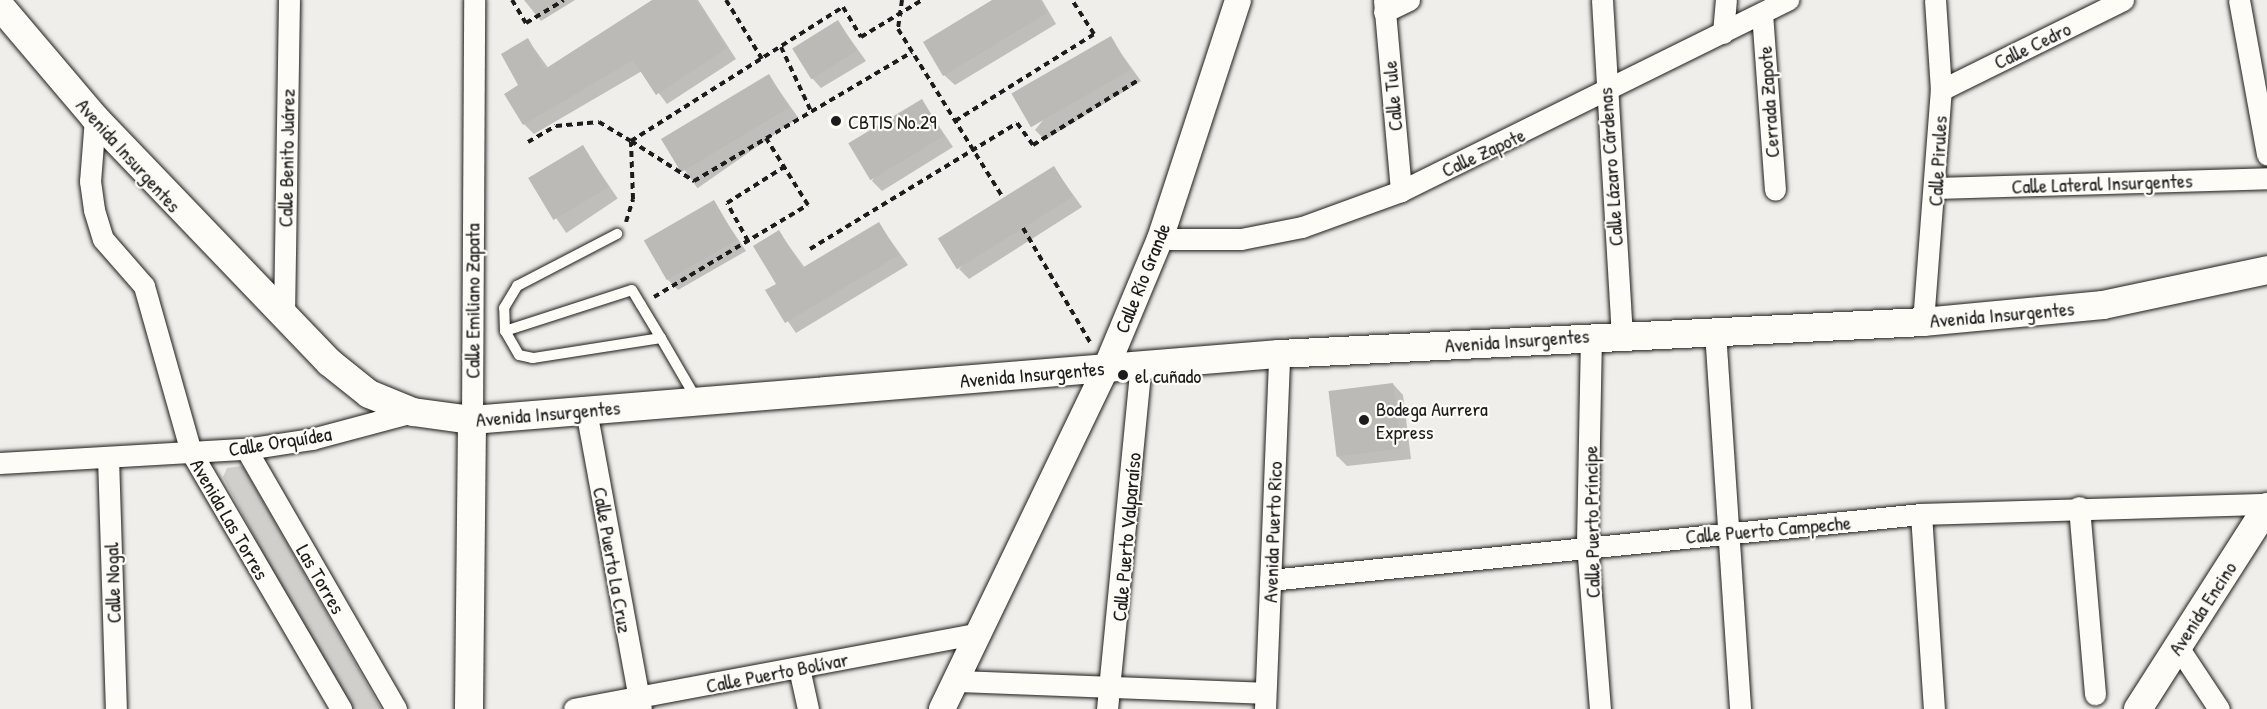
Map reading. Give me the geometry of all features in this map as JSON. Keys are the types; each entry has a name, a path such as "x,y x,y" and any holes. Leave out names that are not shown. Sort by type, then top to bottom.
{"main road":[{"name":"Avenida Insurgentes","path":"0,6 95,118 284,317 369,394 413,412 472,420 1279,354 1622,333 1923,322 2103,305 2267,270"},
{"name":"Calle Emiliano Zapata","path":"469,709 472,420"},
{"name":"Avenida Encino","path":"2138,709 2267,506"}],"street":[{"name":"Calle Benito Juárez","path":"284,317 289,0"},
{"name":"Calle Emiliano Zapata","path":"472,420 474,0"},
{"name":"Calle Río Grande","path":"942,709 1106,368 1160,239 1238,0"},
{"path":"1384,6 1409,0"},
{"name":"Calle Lázaro Cárdenas","path":"1602,0 1605,94 1622,333"},
{"path":"1723,33 1726,0"},
{"name":"Calle Zapote","path":"1160,239 1241,239 1302,227 1401,191 1605,94 1788,0"},
{"name":"Calle Pirules","path":"1923,322 1936,188 1941,90 1935,0"},
{"name":"Calle Cedro","path":"1941,90 2123,0"},
{"path":"2239,0 2267,154"},
{"name":"Calle Tule","path":"1384,6 1401,191"},
{"name":"Cerrada Zapote","path":"1762,13 1775,190"},
{"name":"Avenida Las Torres","path":"95,118 90,181 94,210 103,239 144,286 191,452 341,709"},
{"name":"Calle Lateral Insurgentes","path":"1936,188 2267,178"},
{"path":"1715,331 1740,709"},
{"name":"Calle Puerto Príncipe","path":"1591,335 1587,544 1600,709"},
{"name":"Avenida Puerto Rico","path":"1265,701 1279,354"},
{"name":"Calle Puerto Valparaíso","path":"1107,709 1113,685 1142,365"},
{"name":"Calle Puerto La Cruz","path":"586,410 640,704"},
{"name":"Calle Orquídea","path":"0,463 246,449 312,439 413,412"},
{"name":"Las Torres","path":"246,449 396,709"},
{"name":"Calle Nogal","path":"108,457 116,709"},
{"name":"Calle Puerto Campeche","path":"1270,580 1587,544 1729,534 1921,514 2079,507 2267,506"},
{"path":"2079,507 2095,694"},
{"path":"1921,514 1934,709"},
{"name":"Calle Puerto Bolívar","path":"574,709 640,704 799,668 979,633"},
{"path":"2178,646 2219,709"},
{"path":"799,668 808,709"},
{"path":"956,681 1113,685 1265,701"}],"lane":[{"path":"617,234 517,286 504,308 505,332 519,355 533,358 660,338"},
{"path":"505,332 632,290 698,400"}],"path":[{"path":"512,0 526,23 564,0"},
{"path":"726,0 762,58"},
{"path":"902,0 898,29 1003,198"},
{"path":"631,141 843,7 861,37 922,0"},
{"path":"955,122 1094,34 1072,0"},
{"path":"781,46 811,111"},
{"path":"528,142 556,126 599,122 694,181 912,52"},
{"path":"810,249 1017,123 1033,145 1137,81"},
{"path":"641,305 808,205 766,138"},
{"path":"617,234 630,217 633,199 631,141"},
{"path":"748,241 727,203 784,167"},
{"path":"1023,228 1106,368"}],"shaded area":[{"path":"243,466 381,709 345,709 223,477 227,468"}],"building":[{"path":"652,0 696,0 727,48 656,95 633,60 523,125 504,94 518,85 501,54 528,38 545,69"},
{"path":"992,0 1039,0 1047,13 943,76 923,42"},
{"path":"838,20 857,51 811,79 792,49"},
{"path":"1111,36 1130,70 1031,127 1011,94"},
{"path":"769,74 789,107 681,172 661,139"},
{"path":"922,99 944,136 870,180 848,143"},
{"path":"583,145 608,187 553,220 528,178"},
{"path":"1054,166 1073,197 957,269 938,239"},
{"path":"714,200 737,240 667,280 644,240"},
{"path":"879,222 899,255 785,323 765,290 776,284 753,246 779,230 802,268"},
{"name":"Bodega Aurrera Express","path":"1393,383 1401,449 1337,456 1328,391"}],"place":[{"name":"CBTIS No.29","path":"836,121"},
{"name":"el cuñado","path":"1123,375"},
{"name":"Bodega Aurrera Express","path":"1364,420"}]}
